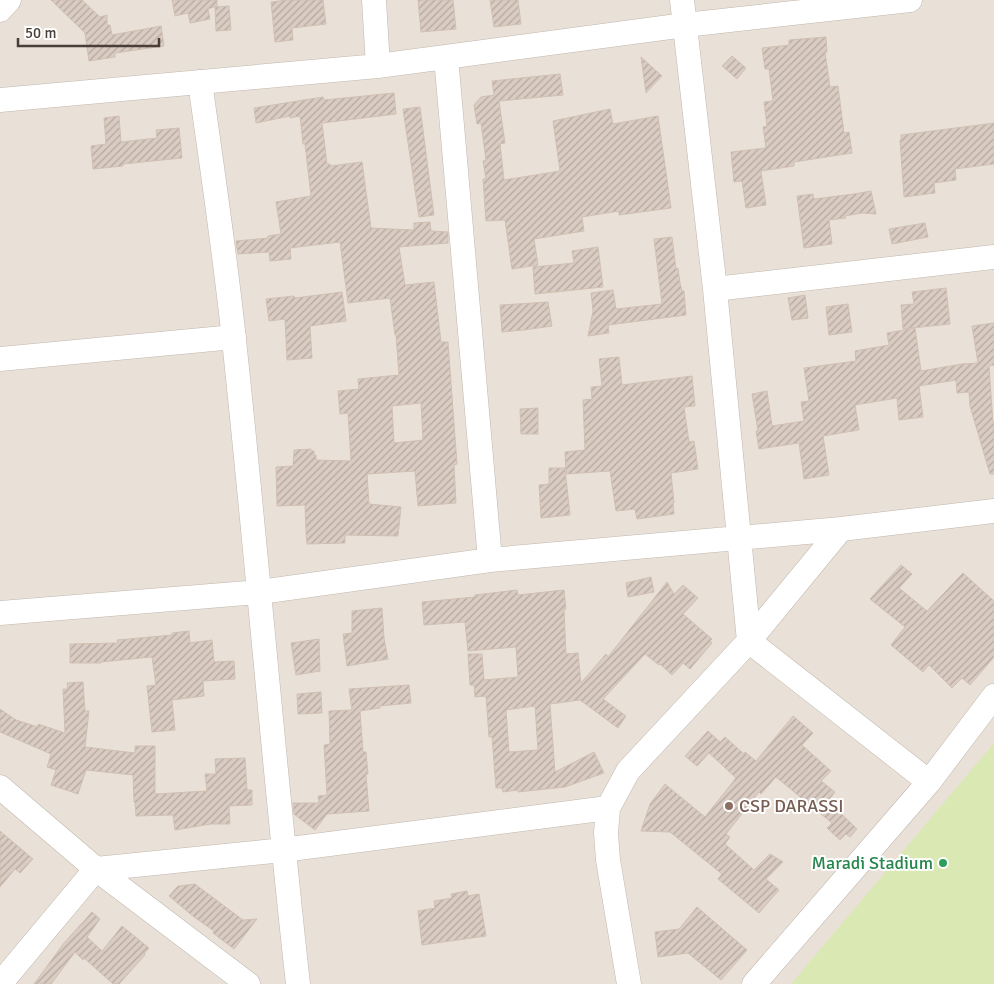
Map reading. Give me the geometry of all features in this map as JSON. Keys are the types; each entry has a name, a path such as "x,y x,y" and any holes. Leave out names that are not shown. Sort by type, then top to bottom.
{"street":[{"path":"0,10 8,0"},
{"path":"374,0 378,66"},
{"path":"682,0 715,289 749,641 929,782"},
{"path":"0,100 378,66 685,25 910,0"},
{"path":"446,57 490,560"},
{"path":"200,82 234,337 260,592 283,850 298,984"},
{"path":"715,289 994,257"},
{"path":"0,359 234,337"},
{"path":"0,613 260,592 490,560 841,529 994,512"},
{"path":"629,984 608,860 606,834 608,808 628,771 749,641 841,529"},
{"path":"754,984 929,782 994,696"},
{"path":"0,787 96,870 248,984"},
{"path":"0,984 96,870 283,850 608,808"}],"shaded area":[{"path":"0,0 994,0 994,984 0,984"}],"green space":[{"name":"Maradi Stadium","path":"994,743 994,984 791,984"}],"building":[{"path":"51,0 82,0 100,17 107,15 107,25 110,25 112,35 161,26 164,46 115,53 115,57 89,61 85,33"},
{"path":"172,0 217,0 217,6 208,9 210,19 190,23 188,13 175,16"},
{"path":"323,0 326,24 292,28 293,40 275,42 271,2"},
{"path":"418,0 453,0 456,29 421,32"},
{"path":"490,0 518,0 521,24 494,27"},
{"path":"229,6 231,30 216,31 215,7"},
{"path":"826,37 827,52 825,52 830,87 838,86 844,133 849,132 852,153 794,162 794,166 761,171 766,205 746,208 742,181 734,182 731,152 766,148 763,127 767,126 764,102 773,101 769,69 765,69 762,48 789,45 789,40"},
{"path":"732,56 746,68 737,79 722,66"},
{"path":"641,57 662,76 646,93"},
{"path":"560,74 563,95 499,101 505,143 500,144 504,180 560,171 553,121 610,109 613,124 658,116 671,208 619,215 619,211 582,217 584,231 534,239 538,265 512,269 505,220 486,221 483,179 486,179 483,161 486,160 481,123 477,124 474,105 481,97 494,95 492,81"},
{"path":"394,93 396,114 322,123 327,164 330,164 330,166 362,162 371,228 414,230 414,223 430,222 431,231 448,232 448,243 399,247 405,285 434,282 441,342 448,342 457,464 454,465 456,503 418,506 415,471 367,474 369,504 401,507 398,536 345,535 345,543 307,544 305,505 277,506 276,467 293,466 294,450 311,449 311,451 314,451 314,455 316,455 316,460 351,461 348,413 340,414 338,391 359,389 358,379 399,375 396,335 390,298 348,303 340,242 290,248 291,259 270,261 269,252 238,254 236,241 268,238 268,236 281,234 276,202 311,196 300,116 290,118 290,116 256,123 254,108 323,97 324,100","holes":["421,403 423,440 394,443 392,406"]},
{"path":"420,107 434,215 419,217 403,109"},
{"path":"119,116 121,142 157,138 156,130 179,128 182,158 93,169 91,146 106,144 104,118"},
{"path":"994,123 994,164 955,169 956,180 934,183 935,193 904,197 901,135"},
{"path":"871,191 876,214 861,213 845,216 846,218 829,220 832,244 804,248 797,196 813,194 814,199"},
{"path":"925,223 928,237 892,244 889,229"},
{"path":"672,237 676,269 678,268 682,291 684,291 686,315 608,325 609,333 588,336 593,311 591,293 613,290 616,309 662,304 654,239"},
{"path":"598,247 603,287 535,294 533,267 574,263 572,251"},
{"path":"946,288 950,324 903,329 901,305 914,304 912,292"},
{"path":"342,292 346,321 310,326 312,358 287,360 285,319 269,321 266,299 294,296 295,298"},
{"path":"805,295 808,318 792,320 788,298"},
{"path":"548,302 552,326 502,332 500,305"},
{"path":"848,304 852,332 829,335 826,307"},
{"path":"994,323 994,365 989,366 994,423 994,474 990,474 970,406 969,392 957,393 956,380 919,386 923,417 899,420 897,398 855,405 859,430 823,436 829,475 804,479 799,443 759,449 752,394 767,391 772,426 804,421 801,402 809,401 804,368 856,361 855,351 889,345 887,333 915,328 921,371 978,363 972,326"},
{"path":"619,357 622,385 692,376 695,406 684,407 689,442 694,441 698,469 671,473 674,514 637,519 635,509 616,511 610,471 566,474 565,452 585,450 583,400 592,399 591,387 602,386 599,359"},
{"path":"538,408 538,434 521,434 520,409"},
{"path":"549,468 565,468 570,515 541,518 539,485 549,484"},
{"path":"901,565 912,574 899,588 927,611 963,573 994,601 994,657 970,685 962,678 952,688 929,665 923,672 891,645 905,627 870,599"},
{"path":"651,577 654,592 628,597 626,583"},
{"path":"667,582 674,594 683,585 698,598 683,614 712,639 710,641 712,643 690,669 683,663 672,675 645,654 603,699 626,716 618,728 580,700 550,704 555,772 594,752 604,773 565,787 503,792 502,788 496,788 492,737 489,737 486,696 475,697 474,685 470,685 468,654 482,654 484,680 518,677 516,647 468,651 465,622 424,625 422,602 475,597 475,595 517,590 518,595 564,590 566,654 578,653 581,683 606,654 608,657","holes":["535,706 538,750 509,752 506,710"]},
{"path":"382,608 384,638 388,659 347,666 343,634 352,633 352,611"},
{"path":"189,631 190,643 212,640 214,662 234,661 235,679 203,681 204,696 172,700 175,730 152,732 147,686 156,685 152,657 101,663 70,663 70,644 118,643 117,640 172,635 172,633"},
{"path":"319,639 320,671 296,675 291,643"},
{"path":"83,682 85,711 89,711 85,747 135,753 135,746 155,746 155,794 207,791 205,774 216,774 215,759 245,758 247,790 252,790 252,805 229,806 230,824 211,824 175,830 173,815 136,816 133,775 86,770 78,794 51,785 56,770 47,767 51,754 0,732 0,709 16,720 38,727 38,724 65,733 63,689 68,689 67,683"},
{"path":"409,685 411,703 380,706 380,708 360,711 363,752 366,752 368,774 366,774 369,811 327,814 315,830 294,814 293,803 319,803 318,796 327,795 324,745 330,744 329,711 352,710 349,689"},
{"path":"321,692 322,713 298,714 297,694"},
{"path":"793,716 813,733 802,745 831,771 821,781 835,792 828,801 857,829 850,837 846,834 840,840 827,828 832,823 776,777 761,794 759,792 726,834 730,837 725,844 754,870 770,854 783,862 766,879 779,890 759,913 718,879 722,874 670,832 641,831 650,804 665,784 705,817 736,778 709,753 697,766 685,756 708,731 720,742 725,737 744,754 745,752 756,761"},
{"path":"0,831 33,859 20,873 15,869 0,887"},
{"path":"195,884 243,920 257,919 234,949 169,896 178,886"},
{"path":"467,891 468,896 479,894 486,936 422,945 418,911 435,908 434,901 452,898 451,894"},
{"path":"697,907 747,950 721,980 688,953 658,957 655,932 679,929"},
{"path":"92,912 100,919 87,937 102,951 122,926 149,948 145,955 119,984 113,984 75,952 51,984 34,984 64,943"}],"place":[{"name":"CSP DARASSI","path":"729,806"},
{"name":"Maradi Stadium","path":"943,863"}]}
